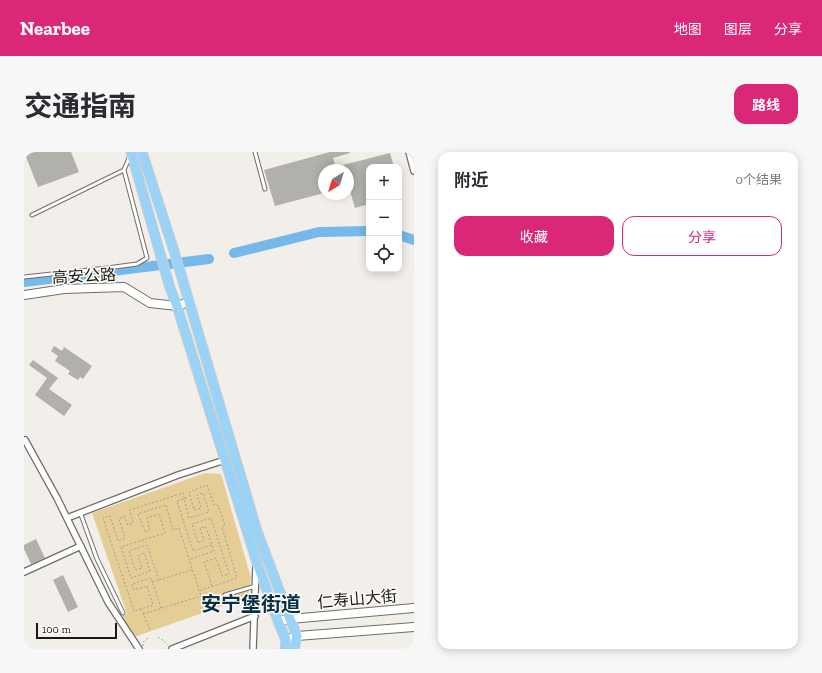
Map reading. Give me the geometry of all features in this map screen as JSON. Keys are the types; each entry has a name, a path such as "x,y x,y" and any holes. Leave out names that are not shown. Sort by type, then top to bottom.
{"main road":[{"path":"131,152 170,288 177,306 257,563 286,645"},
{"path":"142,152 174,251 257,531 297,636 294,649"},
{"name":"高安公路","path":"24,295 64,289 124,287 150,303 177,306 188,302"},
{"name":"仁寿山大街","path":"278,621 414,608"},
{"name":"仁寿山大街","path":"286,645 297,636 414,627"}],"street":[{"path":"409,152 414,171"},
{"path":"25,440 57,498 108,602 139,649"},
{"path":"67,518 178,475 225,460"},
{"path":"24,572 81,546"},
{"path":"253,649 257,563"},
{"path":"170,647 255,616"}],"lane":[{"path":"24,277 137,264 148,258 124,170 131,152"},
{"path":"255,152 265,189"},
{"path":"32,215 124,170"},
{"path":"80,512 97,559 123,613"},
{"path":"225,595 256,586"}],"path":[{"path":"161,608 151,578 132,584 134,590 147,586 153,605 134,611 103,518 110,516 118,541 125,538 119,519 124,516 128,525 133,523 130,510 182,493 189,518 209,512 203,493 197,495 201,508 194,510 189,492 207,485 214,505 218,504 225,526 222,527 237,578 200,591"},
{"path":"187,498 177,501 194,551 212,545"},
{"path":"160,580 147,545 129,551 135,570 142,568 138,556 144,553 150,571 131,578 121,547 165,533 159,514 147,518 150,530 145,532 138,514 166,505 173,530 179,528 207,615"},
{"path":"189,559 214,550 206,527 200,528 204,540 198,543 192,524 211,518 229,574 222,576 216,558 204,562 212,586"},
{"path":"152,582 193,570"},
{"path":"143,614 201,596"},
{"path":"141,609 150,630"},
{"path":"158,637 170,647"},
{"path":"143,649 144,642 148,638"}],"shaded area":[{"path":"205,473 221,474 251,578 248,597 134,637 122,617 127,614 92,513"}],"building":[{"path":"24,152 71,152 79,172 38,187"},
{"path":"330,152 350,152 333,158 335,164 318,164 318,195 275,206 264,170"},
{"path":"390,153 393,164 366,164 366,205 355,208 353,200 354,200 354,164 347,164"},
{"path":"54,346 62,351 64,347 92,366 83,379 80,377 78,380 68,374 70,371 55,361 58,356 51,351"},
{"path":"33,360 58,378 49,389 72,405 64,416 35,395 47,378 29,365"},
{"path":"36,539 45,558 31,564 24,549 24,545"},
{"path":"63,575 78,607 68,612 53,580"}],"waterway":[{"path":"234,253 319,232 366,231"},
{"path":"402,236 414,240"},
{"path":"24,282 209,259"}],"district":[{"name":"安宁堡街道","path":"251,604"}]}
